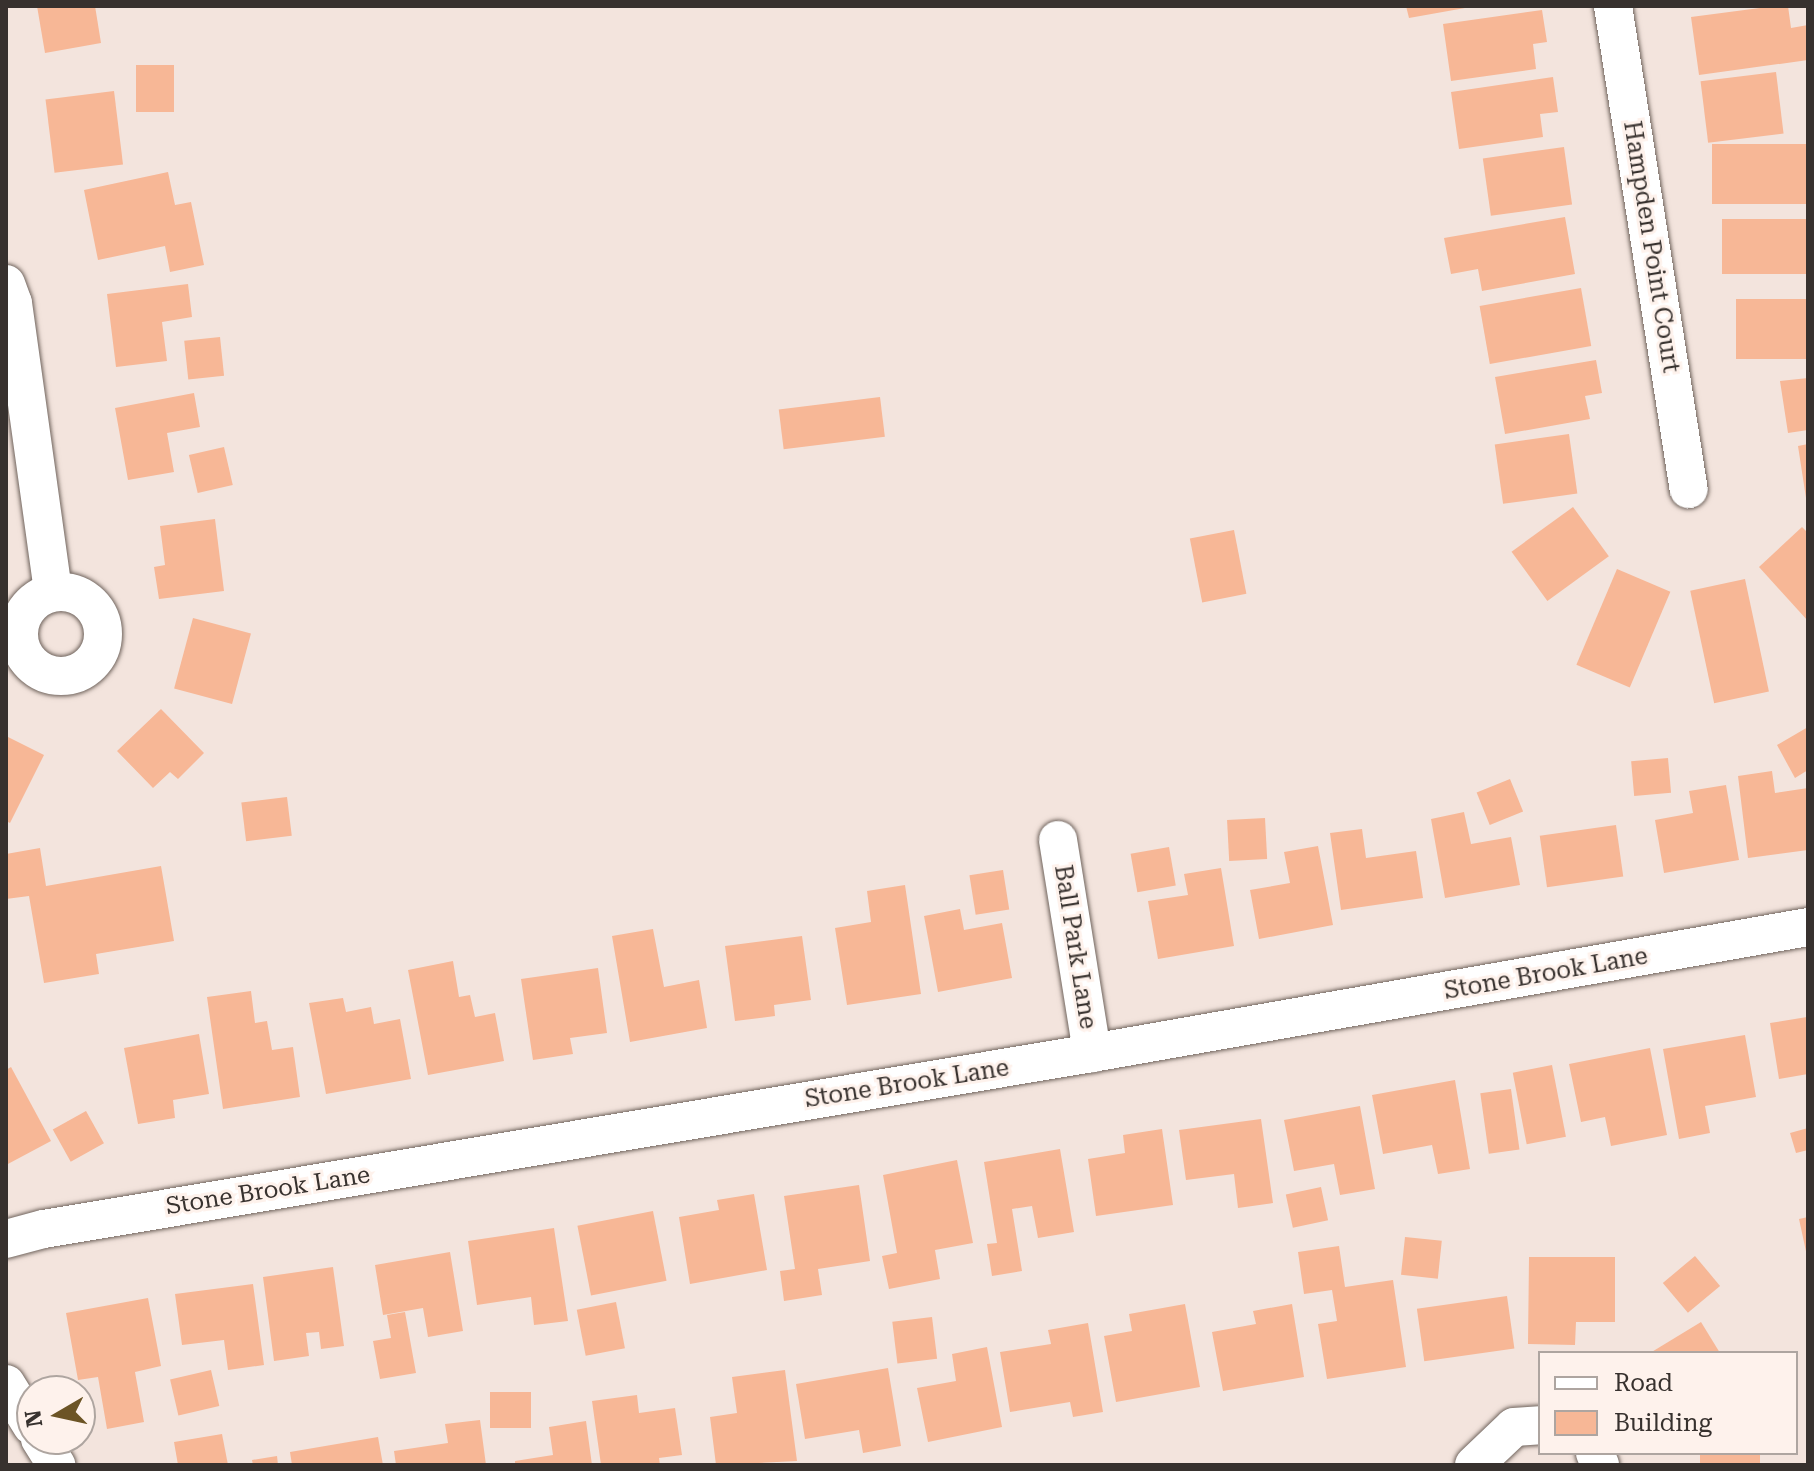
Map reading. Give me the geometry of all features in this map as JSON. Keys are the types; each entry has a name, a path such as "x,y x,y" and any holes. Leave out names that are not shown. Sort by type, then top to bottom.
{"street":[{"name":"Hampden Point Court","path":"1613,6 1689,489"},
{"path":"6,284 13,303 53,592"},
{"name":"Ball Park Lane","path":"1058,840 1092,1053"},
{"name":"Stone Brook Lane","path":"6,1239 91,1221 1092,1053 1808,927"},
{"path":"1474,1465 1514,1427 1538,1425"}],"building":[{"path":"37,6 95,6 101,43 45,53"},
{"path":"1406,6 1465,6 1465,8 1409,18"},
{"path":"1788,6 1791,28 1808,25 1808,60 1699,75 1691,17"},
{"path":"1542,10 1547,42 1533,44 1536,69 1451,81 1443,24"},
{"path":"136,65 174,65 174,112 136,112"},
{"path":"1776,72 1784,134 1708,143 1701,81"},
{"path":"1553,77 1558,112 1540,114 1543,137 1459,149 1451,92"},
{"path":"114,91 123,164 55,173 46,99"},
{"path":"1712,144 1808,144 1808,204 1712,204"},
{"path":"1564,147 1572,204 1491,216 1483,158"},
{"path":"168,172 175,205 191,202 204,265 170,272 165,246 98,260 84,190"},
{"path":"1565,217 1575,274 1482,291 1478,269 1451,274 1444,238"},
{"path":"1722,219 1808,219 1808,274 1722,274"},
{"path":"188,284 192,317 162,322 167,361 116,367 107,294"},
{"path":"1581,288 1591,346 1490,364 1480,306"},
{"path":"1736,299 1808,299 1808,359 1736,359"},
{"path":"220,337 224,376 188,380 184,341"},
{"path":"1596,360 1602,393 1585,396 1590,419 1505,434 1495,377"},
{"path":"1808,378 1808,430 1788,433 1780,381"},
{"path":"194,393 200,427 167,433 174,472 128,480 115,408"},
{"path":"880,397 885,437 784,449 779,409"},
{"path":"1569,434 1577,493 1503,504 1495,444"},
{"path":"1808,444 1808,498 1806,498 1798,446"},
{"path":"224,447 233,485 198,493 189,455"},
{"path":"1573,507 1609,556 1547,601 1512,552"},
{"path":"215,519 224,591 159,599 154,567 165,565 160,526"},
{"path":"1802,527 1808,533 1808,621 1759,567"},
{"path":"1234,530 1246,594 1202,602 1190,539"},
{"path":"1617,569 1670,592 1630,687 1576,665"},
{"path":"1745,579 1769,691 1714,703 1690,591"},
{"path":"193,618 251,634 232,704 174,689"},
{"path":"161,709 204,753 178,779 170,772 153,788 117,751"},
{"path":"1808,727 1808,770 1795,778 1777,745"},
{"path":"6,736 44,755 10,823 6,821"},
{"path":"1668,758 1671,793 1634,796 1631,761"},
{"path":"1772,771 1775,793 1808,788 1808,850 1748,858 1738,776"},
{"path":"1510,779 1523,811 1490,825 1477,792"},
{"path":"1726,785 1739,860 1664,873 1655,820 1693,813 1689,791"},
{"path":"287,797 292,836 246,841 241,803"},
{"path":"1464,812 1471,844 1511,837 1520,885 1445,898 1431,819"},
{"path":"1265,818 1267,859 1229,861 1227,820"},
{"path":"1616,825 1623,876 1547,887 1540,836"},
{"path":"1362,829 1366,858 1416,851 1423,898 1341,910 1330,833"},
{"path":"1318,846 1333,925 1259,939 1250,890 1290,883 1284,852"},
{"path":"1169,847 1176,885 1137,892 1131,854"},
{"path":"40,848 46,886 161,866 174,941 96,954 99,974 44,983 29,896 6,899 6,854"},
{"path":"1221,868 1234,946 1158,959 1148,901 1188,895 1184,874"},
{"path":"1003,870 1009,910 976,915 969,875"},
{"path":"905,885 921,994 847,1005 835,928 871,922 867,891"},
{"path":"960,909 964,930 1002,923 1012,978 938,992 924,916"},
{"path":"653,929 664,987 699,980 707,1028 630,1042 612,936"},
{"path":"802,936 811,1000 774,1005 775,1016 735,1021 725,946"},
{"path":"453,961 459,997 470,995 475,1017 495,1013 504,1061 428,1075 408,970"},
{"path":"598,968 607,1033 570,1038 573,1054 533,1060 521,979"},
{"path":"251,991 255,1023 267,1021 272,1050 293,1047 300,1097 223,1109 207,997"},
{"path":"343,998 346,1012 371,1007 374,1024 400,1019 411,1079 326,1094 309,1003"},
{"path":"1807,1017 1808,1074 1779,1079 1770,1023"},
{"path":"199,1034 209,1094 173,1100 175,1118 138,1124 124,1048"},
{"path":"1745,1035 1756,1097 1705,1106 1710,1133 1679,1139 1663,1049"},
{"path":"1650,1048 1667,1135 1611,1146 1605,1117 1581,1122 1569,1064"},
{"path":"1552,1065 1566,1137 1527,1144 1513,1073"},
{"path":"11,1067 51,1141 6,1165 6,1070"},
{"path":"1455,1080 1470,1169 1438,1174 1432,1145 1383,1154 1372,1095"},
{"path":"1511,1089 1519,1149 1489,1154 1480,1093"},
{"path":"1360,1106 1375,1189 1340,1195 1334,1164 1294,1171 1284,1120"},
{"path":"86,1111 104,1143 71,1162 53,1129"},
{"path":"1261,1119 1273,1203 1238,1208 1234,1174 1186,1180 1179,1130"},
{"path":"1808,1128 1808,1150 1796,1153 1790,1133"},
{"path":"1162,1129 1173,1205 1096,1216 1088,1159 1125,1153 1123,1135"},
{"path":"1060,1149 1074,1232 1038,1238 1032,1206 1012,1209 1022,1271 992,1276 987,1244 997,1243 984,1162"},
{"path":"957,1160 973,1243 935,1250 940,1279 889,1289 882,1256 897,1253 883,1175"},
{"path":"859,1185 870,1261 818,1269 822,1295 784,1301 780,1271 795,1269 784,1196"},
{"path":"1321,1187 1328,1220 1293,1228 1286,1194"},
{"path":"754,1194 767,1270 690,1284 679,1217 719,1210 717,1200"},
{"path":"653,1211 667,1281 591,1295 577,1226"},
{"path":"1808,1217 1808,1255 1807,1256 1799,1219"},
{"path":"554,1228 568,1321 534,1325 531,1297 477,1305 468,1241"},
{"path":"1405,1237 1442,1241 1438,1279 1401,1275"},
{"path":"1339,1246 1345,1287 1393,1280 1406,1367 1327,1379 1318,1324 1337,1321 1332,1290 1304,1294 1298,1252"},
{"path":"450,1252 463,1331 428,1337 423,1308 383,1315 375,1265"},
{"path":"1695,1256 1720,1286 1688,1313 1663,1283"},
{"path":"1529,1257 1615,1257 1615,1322 1576,1322 1575,1345 1528,1344"},
{"path":"333,1267 344,1346 321,1349 319,1332 306,1333 309,1356 274,1361 263,1277"},
{"path":"253,1284 264,1365 228,1370 224,1340 182,1345 175,1294"},
{"path":"1507,1296 1514,1348 1424,1361 1417,1309"},
{"path":"148,1298 161,1366 135,1372 144,1422 107,1429 98,1377 77,1375 66,1313"},
{"path":"616,1302 625,1348 586,1356 577,1310"},
{"path":"1185,1304 1200,1387 1116,1402 1104,1336 1132,1331 1129,1314"},
{"path":"1292,1304 1304,1377 1223,1391 1212,1332 1256,1324 1253,1311"},
{"path":"405,1312 416,1373 380,1379 373,1341 391,1338 387,1315"},
{"path":"932,1317 937,1359 897,1364 892,1322"},
{"path":"1701,1322 1719,1351 1653,1351"},
{"path":"1088,1323 1103,1412 1073,1417 1070,1402 1010,1412 1000,1352 1051,1344 1048,1330"},
{"path":"987,1347 1002,1427 928,1442 917,1388 956,1381 952,1354"},
{"path":"888,1368 901,1446 863,1453 859,1430 805,1439 796,1384"},
{"path":"211,1370 219,1406 178,1415 170,1379"},
{"path":"785,1370 797,1461 716,1465 710,1417 737,1413 732,1377"},
{"path":"490,1392 531,1392 531,1428 490,1428"},
{"path":"637,1395 639,1413 675,1408 682,1455 659,1458 660,1465 601,1465 592,1401"},
{"path":"480,1420 486,1465 396,1465 394,1451 448,1443 445,1424"},
{"path":"586,1421 592,1465 515,1465 515,1461 553,1455 549,1427"},
{"path":"222,1434 228,1465 178,1465 174,1442"},
{"path":"378,1437 383,1465 292,1465 290,1452"},
{"path":"1700,1455 1760,1455 1760,1465 1700,1465"},
{"path":"277,1456 278,1465 253,1465 252,1460"}]}
